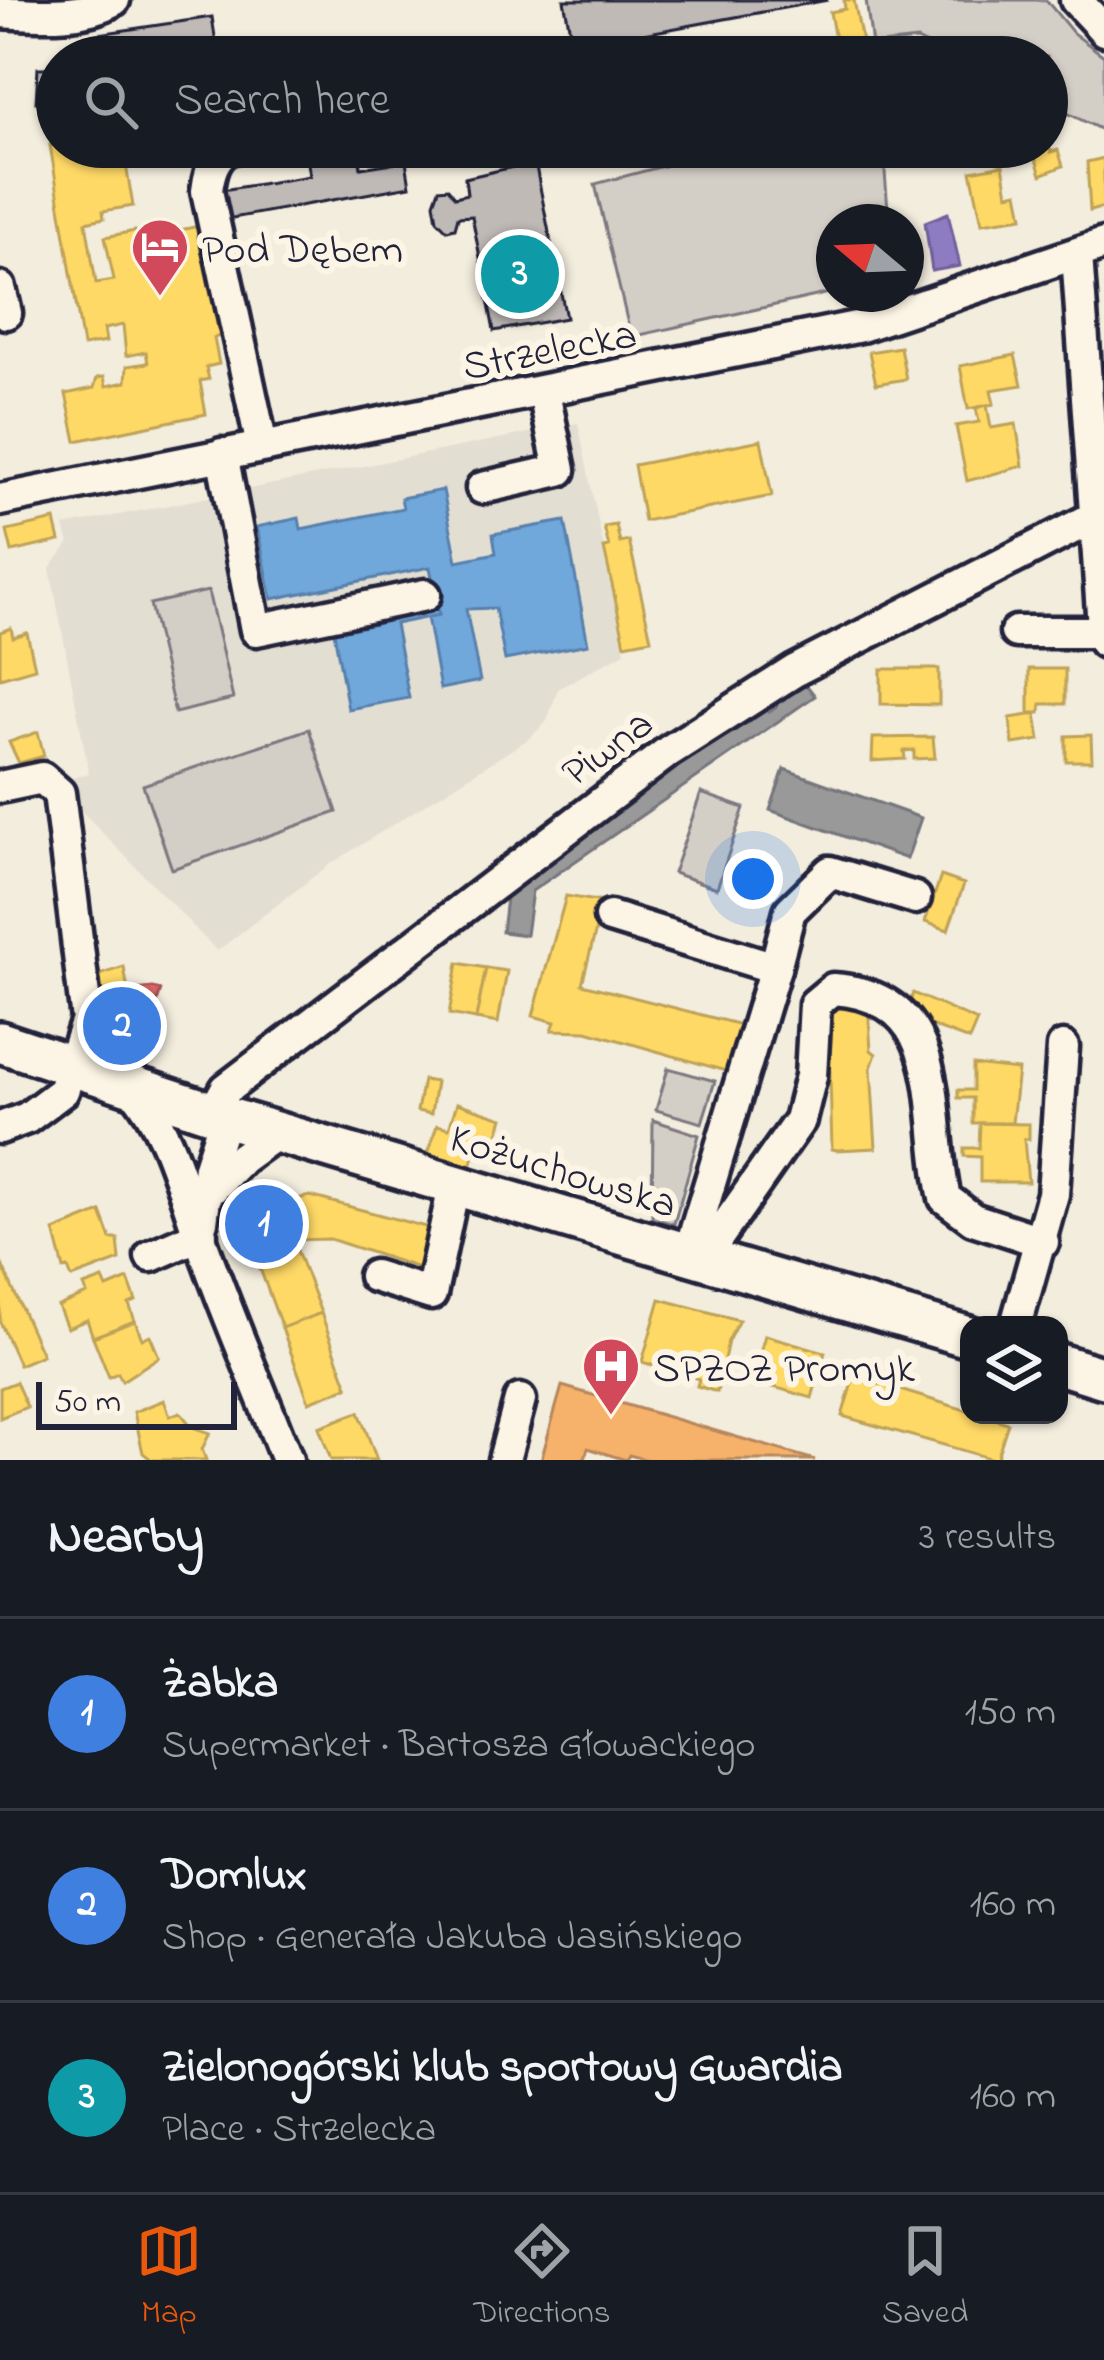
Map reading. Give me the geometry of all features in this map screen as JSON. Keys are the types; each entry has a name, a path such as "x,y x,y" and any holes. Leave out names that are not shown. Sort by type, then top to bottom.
{"main road":[{"name":"Kożuchowska","path":"0,1042 213,1113 960,1334"},
{"path":"1068,1367 1104,1378"}],"street":[{"path":"0,12 51,15 100,8 114,0"},
{"path":"1076,0 1104,30"},
{"path":"212,168 207,191 262,446"},
{"path":"1091,249 1104,642"},
{"name":"Strzelecka","path":"0,500 861,326 1091,249"},
{"path":"482,488 560,470 544,393"},
{"path":"222,454 256,630 425,595"},
{"name":"Piwna","path":"213,1113 226,1089 669,751 796,670 1100,512"},
{"path":"1016,632 1104,632"},
{"path":"0,787 43,778 59,793 87,1020 63,1091 27,1118 0,1128"},
{"path":"695,1258 790,911 830,872 915,898"},
{"path":"610,917 775,968"},
{"path":"695,1258 800,1120 811,1076 815,1004 833,989 868,993 884,1002 921,1048 937,1102 945,1198 973,1219 1042,1242"},
{"path":"1019,1316 1053,1194 1063,1047"},
{"path":"133,1088 160,1122 182,1171 201,1234 287,1460"},
{"path":"182,1171 213,1113"},
{"path":"201,1234 213,1113"},
{"path":"205,1196 278,1132"},
{"path":"374,1276 430,1294 454,1186"},
{"path":"151,1256 201,1234"},
{"path":"504,1460 520,1400"}],"shaded area":[{"path":"866,0 1046,0 1073,33 1104,56 1104,131 1068,113 1068,36 871,36"},
{"path":"656,168 885,168 888,204 816,204 816,296 631,337 595,184"},
{"path":"578,423 625,652 558,689 547,721 530,738 329,865 217,951 67,796 63,781 89,773 50,568 69,544 64,526"},
{"path":"208,591 233,699 175,713 150,604"},
{"path":"309,729 337,812 172,869 143,785"},
{"path":"701,793 744,808 717,888 673,873"},
{"path":"668,1068 715,1081 702,1123 656,1110"},
{"path":"653,1120 699,1135 674,1224 652,1218"}],"building: Homes":[{"path":"844,0 854,0 861,36 834,36 830,12 845,9"},
{"path":"1104,158 1104,207 1090,211 1087,162"},
{"path":"54,168 127,168 133,206 103,211 104,218 86,222 96,283 114,280 105,237 135,231 137,239 199,226 220,336 214,338 219,364 206,367 209,379 200,381 206,414 76,441 66,394 94,388 97,378 104,377 106,386 126,382 127,366 148,363 146,352 126,356 123,325 104,329 106,342 83,346"},
{"path":"1004,168 1008,194 1018,192 1023,217 982,223 971,171"},
{"path":"900,347 906,379 876,384 869,352"},
{"path":"1015,355 1022,385 991,390 994,404 968,409 960,366"},
{"path":"987,405 991,428 1016,424 1023,466 967,481 956,426 979,422 976,408"},
{"path":"761,440 772,496 644,521 634,465"},
{"path":"55,520 60,541 12,552 7,531"},
{"path":"616,525 620,543 629,541 651,639 625,644 604,548 609,547 604,527"},
{"path":"11,628 13,637 27,633 35,668 0,678 0,632"},
{"path":"881,669 939,669 939,705 881,704"},
{"path":"1029,669 1065,669 1065,704 1041,704 1040,713 1029,713"},
{"path":"1036,714 1040,740 1013,744 1010,718"},
{"path":"38,732 44,756 19,763 9,742"},
{"path":"1091,735 1092,761 1066,761 1066,736"},
{"path":"933,737 935,758 914,759 914,750 904,751 905,759 872,761 873,738"},
{"path":"941,876 964,884 948,930 925,922"},
{"path":"566,896 603,902 582,984 745,1026 729,1072 587,1031 552,1030 555,1022 533,1016"},
{"path":"458,963 486,968 476,1019 449,1014"},
{"path":"124,967 128,991 93,997 90,978"},
{"path":"486,968 507,971 498,1023 476,1019"},
{"path":"913,993 977,1021 969,1040 926,1024 907,1010"},
{"path":"868,1004 871,1050 876,1054 871,1068 876,1148 832,1149 828,1006"},
{"path":"973,1065 1018,1070 1012,1123 973,1123 973,1098 958,1098 958,1090 973,1090"},
{"path":"423,1080 436,1082 431,1114 417,1111"},
{"path":"457,1103 503,1118 495,1144 479,1139 471,1166 428,1154 437,1125 449,1128"},
{"path":"980,1123 1029,1124 1029,1139 1024,1139 1028,1182 980,1182 980,1157 964,1156 964,1148 979,1148"},
{"path":"310,1196 437,1230 425,1270 330,1239 293,1240 277,1203"},
{"path":"101,1212 111,1239 118,1239 120,1260 72,1278 68,1268 64,1269 54,1231"},
{"path":"293,1240 321,1313 282,1328 255,1255"},
{"path":"0,1260 42,1355 19,1365 0,1322"},
{"path":"103,1279 107,1288 128,1279 136,1301 129,1304 135,1321 93,1337 87,1320 67,1328 58,1306 87,1294 84,1286"},
{"path":"660,1299 739,1320 728,1341 717,1392 697,1386 699,1379 642,1362"},
{"path":"321,1313 348,1387 309,1402 282,1328"},
{"path":"135,1321 142,1339 150,1335 159,1357 122,1381 118,1373 109,1377 93,1337"},
{"path":"765,1335 825,1352 812,1398 752,1381"},
{"path":"854,1376 960,1408 960,1424 1008,1424 996,1460 842,1416"},
{"path":"16,1382 27,1407 0,1418 0,1388"},
{"path":"164,1400 170,1416 180,1412 192,1427 210,1433 202,1449 206,1460 152,1460 143,1453 134,1412"},
{"path":"359,1412 377,1460 331,1460 319,1427"}],"building: Shops":[{"path":"161,990 139,1058 101,1045 118,992"},
{"path":"277,1199 293,1240 252,1256 242,1220 251,1209"}],"building: Offices":[{"path":"948,213 960,266 932,271 925,222"}],"building: Schools":[{"path":"443,490 457,561 496,553 493,534 565,521 588,644 505,660 495,608 466,609 480,681 440,689 427,617 439,615 430,567 272,599 257,527 299,518 301,529 403,508 401,498"},
{"path":"436,603 439,615 395,624 409,698 348,709 334,632 375,624 374,616"}],"building: Health":[{"name":"SPZOZ Promyk","path":"562,1386 815,1460 648,1460 629,1455 626,1460 588,1448 584,1460 541,1460"}],"building: Industry":[{"path":"801,678 815,696 532,891 526,935 502,932 508,880 763,704 769,712 776,707 770,699"},
{"path":"784,769 921,818 907,859 770,810"}],"building: Other":[{"path":"564,0 828,0 633,36 571,36"},
{"path":"212,17 215,36 92,36"},
{"path":"309,168 407,168 410,186 227,219 222,190 310,176"},
{"path":"509,168 536,168 566,318 494,331 472,216 458,217 455,228 447,230 437,220 434,203 439,189 448,188 455,197 467,194 465,178"}],"place":[{"name":"Zielonogórski klub sportowy Gwardia","path":"520,274"},
{"name":"Pod Dębem","path":"160,298"},
{"name":"Domlux","path":"122,1026"},
{"name":"Żabka","path":"264,1224"},
{"name":"SPZOZ Promyk","path":"611,1417"}]}
